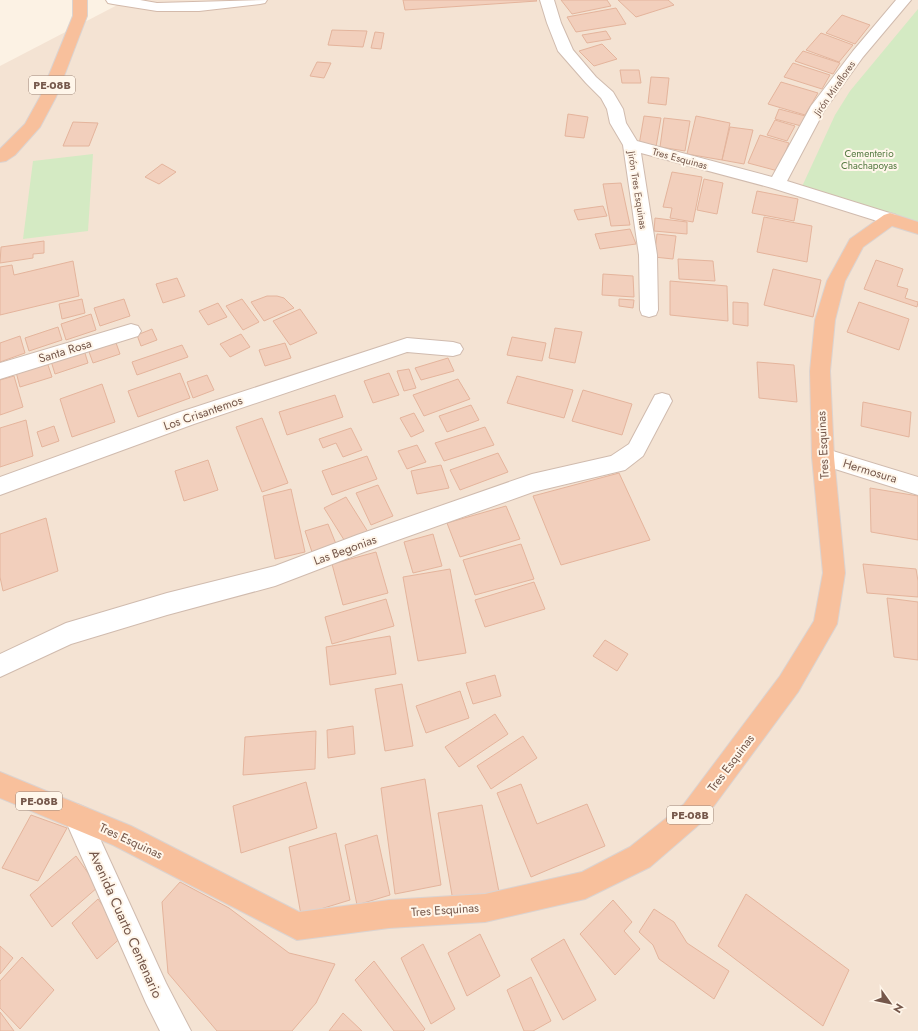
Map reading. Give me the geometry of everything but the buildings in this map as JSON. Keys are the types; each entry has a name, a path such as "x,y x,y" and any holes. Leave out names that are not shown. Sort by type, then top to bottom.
{"highway":[{"name":"PE-08B","path":"0,157 9,151 32,127 48,97 80,16 80,0"},
{"name":"Tres Esquinas","path":"0,785 122,835 297,926 389,914 485,908 585,885 640,857 693,813 788,684 825,624 834,573 823,457 820,371 825,320 836,281 856,243 890,219 918,228"}],"street":[{"path":"112,0 157,7 199,7 260,0"},
{"name":"Jirón Tres Esquinas","path":"547,0 554,23 566,51 590,80 606,95 615,109 618,123 630,145 640,196 648,255 649,310"},
{"name":"Jirón Miraflores","path":"777,184 821,105 858,54 904,0"},
{"name":"Tres Esquinas","path":"630,145 777,184 890,219"},
{"name":"Santa Rosa","path":"0,371 130,331"},
{"name":"Los Crisantemos","path":"0,486 187,418 407,345 453,349"},
{"name":"Las Begonias","path":"0,666 66,634 167,604 275,576 357,545 532,484 617,464 636,450 662,402"},
{"name":"Hermosura","path":"823,457 918,486"},
{"name":"Avenida Cuarto Centenario","path":"77,817 156,993 176,1031"}],"shaded area":[{"path":"127,0 918,0 918,1031 0,1031 0,66"}],"green space":[{"name":"Cementerio Chachapoyas","path":"918,9 918,223 799,193 835,115 850,91"},
{"path":"93,154 88,231 23,239 33,161"}]}
